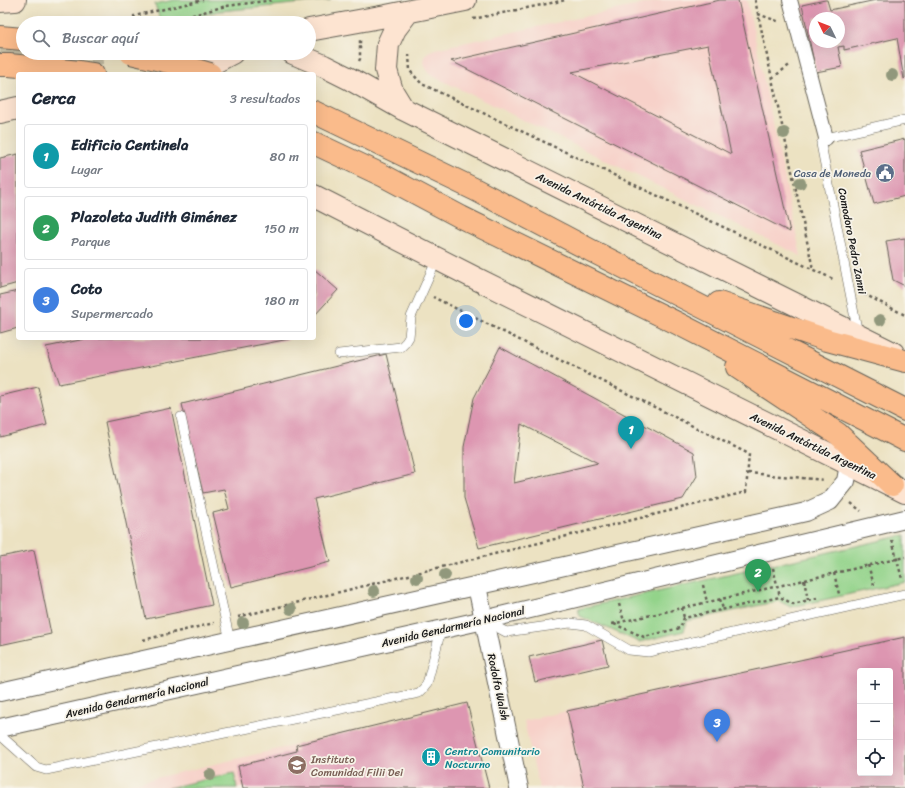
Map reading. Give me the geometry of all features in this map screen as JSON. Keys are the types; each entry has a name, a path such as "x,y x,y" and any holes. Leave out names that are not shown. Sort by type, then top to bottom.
{"highway":[{"path":"0,37 16,38"},
{"path":"161,60 212,68"},
{"path":"0,66 17,66 80,72"},
{"path":"316,113 474,189 592,251 905,410"},
{"path":"316,144 384,176 462,217 677,323 905,440"},
{"path":"592,251 721,303 806,333 827,340 905,360"},
{"path":"677,323 744,372 838,434 898,489"}],"main road":[{"path":"0,1 15,0"},
{"path":"316,29 408,12 469,10"},
{"path":"403,109 392,91 386,70 388,44 395,29 408,12"},
{"path":"212,68 223,60"},
{"name":"Avenida Antártida Argentina","path":"310,60 350,79 403,109 858,335 905,360"},
{"path":"306,72 324,66"},
{"path":"0,112 16,108"},
{"name":"Avenida Antártida Argentina","path":"316,197 898,489"}],"street":[{"path":"790,0 826,138"},
{"path":"0,692 806,512 830,501 846,481 849,464"},
{"name":"Avenida Gendarmería Nacional","path":"0,728 441,630 905,519"},
{"name":"Rodolfo Walsh","path":"477,586 519,788"}],"lane":[{"path":"826,138 905,120"},
{"name":"Comodoro Pedro Zanni","path":"826,138 821,144 858,335"},
{"path":"339,354 401,346 406,342 409,336 412,317 437,259"},
{"path":"181,417 230,641"},
{"path":"484,620 506,632 570,623 586,625 629,650 648,652 905,594"},
{"path":"0,735 36,768 46,770 419,694 427,684 441,630"}],"path":[{"path":"134,16 203,0"},
{"path":"189,16 226,6 274,0"},
{"path":"469,10 566,0"},
{"path":"755,0 813,270"},
{"path":"408,52 410,71 422,84 905,315"},
{"path":"772,78 804,55"},
{"path":"140,641 746,492 750,454 423,292"},
{"path":"892,540 902,579 905,579"},
{"path":"592,628 905,557"},
{"path":"868,565 874,586 881,584"},
{"path":"773,568 780,597"},
{"path":"834,573 839,594 846,592"},
{"path":"804,580 808,600"},
{"path":"702,584 706,602"},
{"path":"684,618 780,597 793,604 824,597"},
{"path":"720,599 723,609"},
{"path":"619,603 624,621"},
{"path":"613,624 644,637 680,628 684,618 682,608"}],"shaded area":[{"path":"662,0 747,0 801,256 433,76 423,63 424,57 428,52 435,49"},
{"path":"567,711 584,788 539,788 524,721"},
{"name":"Instituto Comunidad Filii Dei","path":"374,726 389,788 113,788 296,745"}],"green space":[{"path":"174,0 331,0 219,11 200,16 159,16 155,4"},
{"path":"905,535 905,582 791,607 779,601 687,621 684,631 639,642 580,616 578,609"},
{"path":"234,773 237,788 168,788"}],"building":[{"path":"720,0 738,0 790,232 451,61","holes":["708,45 731,154 572,72"]},
{"path":"827,0 830,10 876,0 905,0 905,78 904,79 897,38 844,50 845,12 809,12 809,38 802,5"},
{"path":"811,48 838,48 842,67 816,72"},
{"name":"Casa de Moneda","path":"905,139 905,196 874,204 859,150"},
{"path":"16,154 16,284 0,288 0,158"},
{"path":"905,238 905,286 893,280 886,241"},
{"path":"316,271 338,290 316,314"},
{"path":"16,291 16,329 0,333 0,295"},
{"path":"80,340 284,340 59,384 46,347"},
{"path":"500,347 694,452 697,476 683,499 479,548 464,498 464,447 474,398","holes":["521,424 598,463 514,483"]},
{"path":"386,354 415,474 314,499 330,562 231,587 213,513 229,509 224,489 203,493 182,404"},
{"path":"38,387 47,425 0,437 0,396"},
{"path":"171,408 212,605 146,619 105,422"},
{"path":"34,550 51,634 0,645 0,557"},
{"path":"905,637 905,788 584,788 567,711"},
{"path":"602,640 608,665 535,682 529,657"},
{"path":"467,703 489,788 243,788 238,766 297,751 296,745"}],"tunnel":[{"path":"0,52 16,53"}],"place":[{"name":"Casa de Moneda","path":"885,173"},
{"name":"Edificio Centinela","path":"631,449"},
{"name":"Plazoleta Judith Giménez","path":"758,592"},
{"name":"Coto","path":"717,742"},
{"name":"Centro Comunitario Nocturno","path":"431,757"},
{"name":"Instituto Comunidad Filii Dei","path":"297,765"}]}
